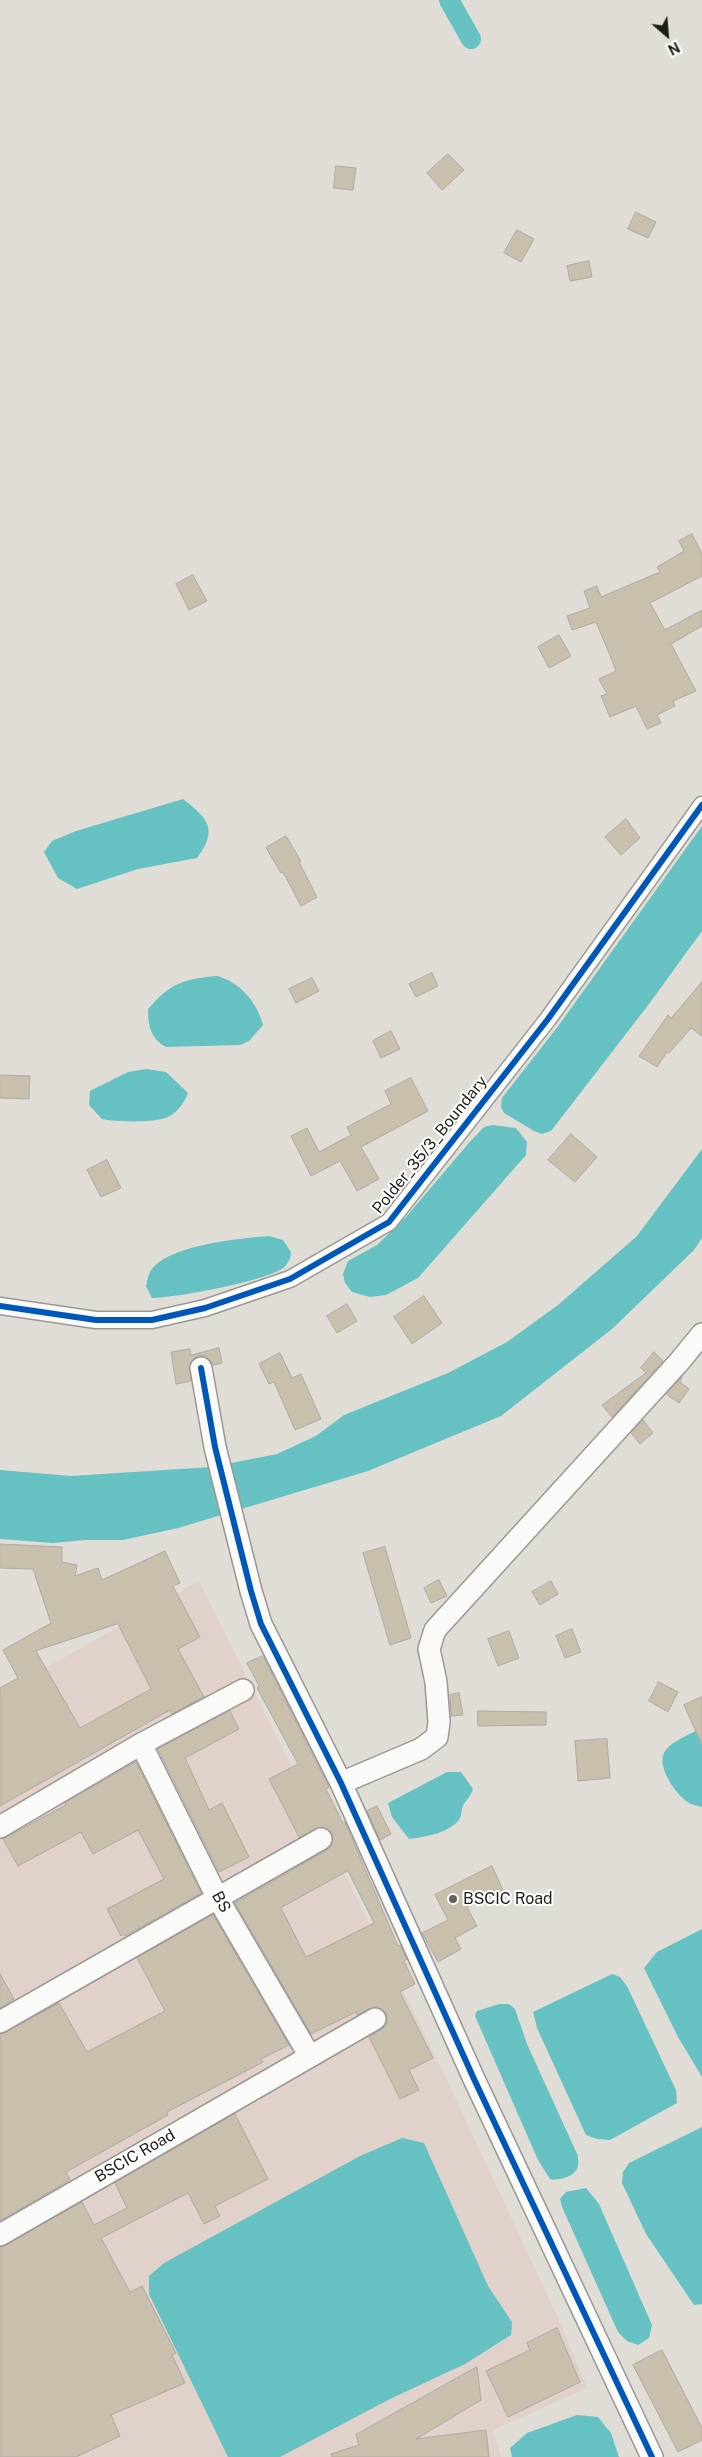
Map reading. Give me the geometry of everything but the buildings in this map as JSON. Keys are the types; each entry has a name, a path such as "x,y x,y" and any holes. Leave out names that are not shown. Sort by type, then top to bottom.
{"street":[{"name":"Polder_35/3_Boundary","path":"0,1306 96,1320 152,1320 205,1308 290,1279 389,1222 548,1019 702,804"},
{"path":"340,1783 421,1749 437,1737 439,1722 436,1682 429,1649 435,1630 679,1362 702,1334"},
{"path":"201,1368 215,1447 243,1561 261,1624 340,1783 474,2079 652,2457"},
{"path":"0,1827 142,1744 243,1690"},
{"name":"BS","path":"142,1744 217,1897 309,2055"},
{"path":"0,2022 321,1839"},
{"name":"BSCIC Road","path":"0,2235 309,2055 375,2019"}],"shaded area":[{"path":"199,1581 445,2076 557,2316 587,2388 493,2430 501,2457 0,2457 0,1694"}],"water":[{"path":"183,799 199,813 208,826 207,840 197,858 138,869 77,889 58,878 44,852 52,841 76,831"},
{"path":"702,826 702,931 649,1004 551,1131 542,1134 534,1131 504,1113 501,1107 502,1098 559,1025"},
{"path":"217,976 240,988 257,1008 263,1025 249,1041 240,1045 166,1047 156,1040 151,1031 148,1009 156,1000 178,984"},
{"path":"146,1069 166,1072 188,1093 180,1107 172,1115 162,1119 146,1121 108,1120 102,1119 89,1105 90,1091 128,1072"},
{"path":"492,1125 516,1128 527,1142 526,1155 418,1278 386,1295 370,1297 352,1292 345,1283 343,1274 348,1261 377,1245 406,1217 484,1127"},
{"path":"702,1149 702,1238 694,1250 612,1329 501,1416 368,1471 178,1528 123,1540 85,1540 53,1543 0,1539 0,1470 71,1476 211,1467 277,1454 316,1436 344,1415 448,1373 507,1342 558,1305 637,1236"},
{"path":"269,1236 283,1240 291,1252 290,1259 286,1265 273,1273 219,1288 163,1297 152,1298 146,1286 150,1272 158,1263 171,1255 187,1249 223,1241"},
{"path":"702,1728 702,1807 685,1800 674,1788 665,1773 663,1757 668,1747"},
{"path":"447,1772 461,1772 473,1789 463,1806 460,1818 444,1831 409,1839 392,1817 388,1803"},
{"path":"702,1929 702,2077 678,2037 644,1968 657,1952"},
{"path":"612,1974 620,1977 627,1986 676,2090 677,2103 610,2140 597,2139 586,2135 537,2028 533,2012"},
{"path":"499,2004 509,2004 515,2009 527,2044 578,2156 577,2169 565,2178 550,2179 538,2160 475,2016 477,2011"},
{"path":"702,2127 702,2304 694,2305 646,2234 622,2183 623,2172 629,2163"},
{"path":"402,2138 424,2143 488,2286 512,2322 511,2335 465,2364 390,2399 280,2457 228,2457 149,2294 149,2276 164,2263 360,2156"},
{"path":"586,2188 599,2204 652,2325 649,2338 638,2345 627,2341 618,2332 562,2207 560,2199 566,2192"},
{"path":"577,2415 598,2417 611,2433 619,2457 512,2457 510,2448 527,2433"}],"waterway":[{"path":"449,0 471,39"}],"cycle path":[{"path":"0,1306 96,1320 152,1320 205,1308 290,1279 389,1222 548,1019 702,805"},
{"path":"201,1368 215,1447 261,1624 341,1783 474,2079 652,2457"}],"place":[{"name":"BSCIC Road","path":"453,1899"}]}
